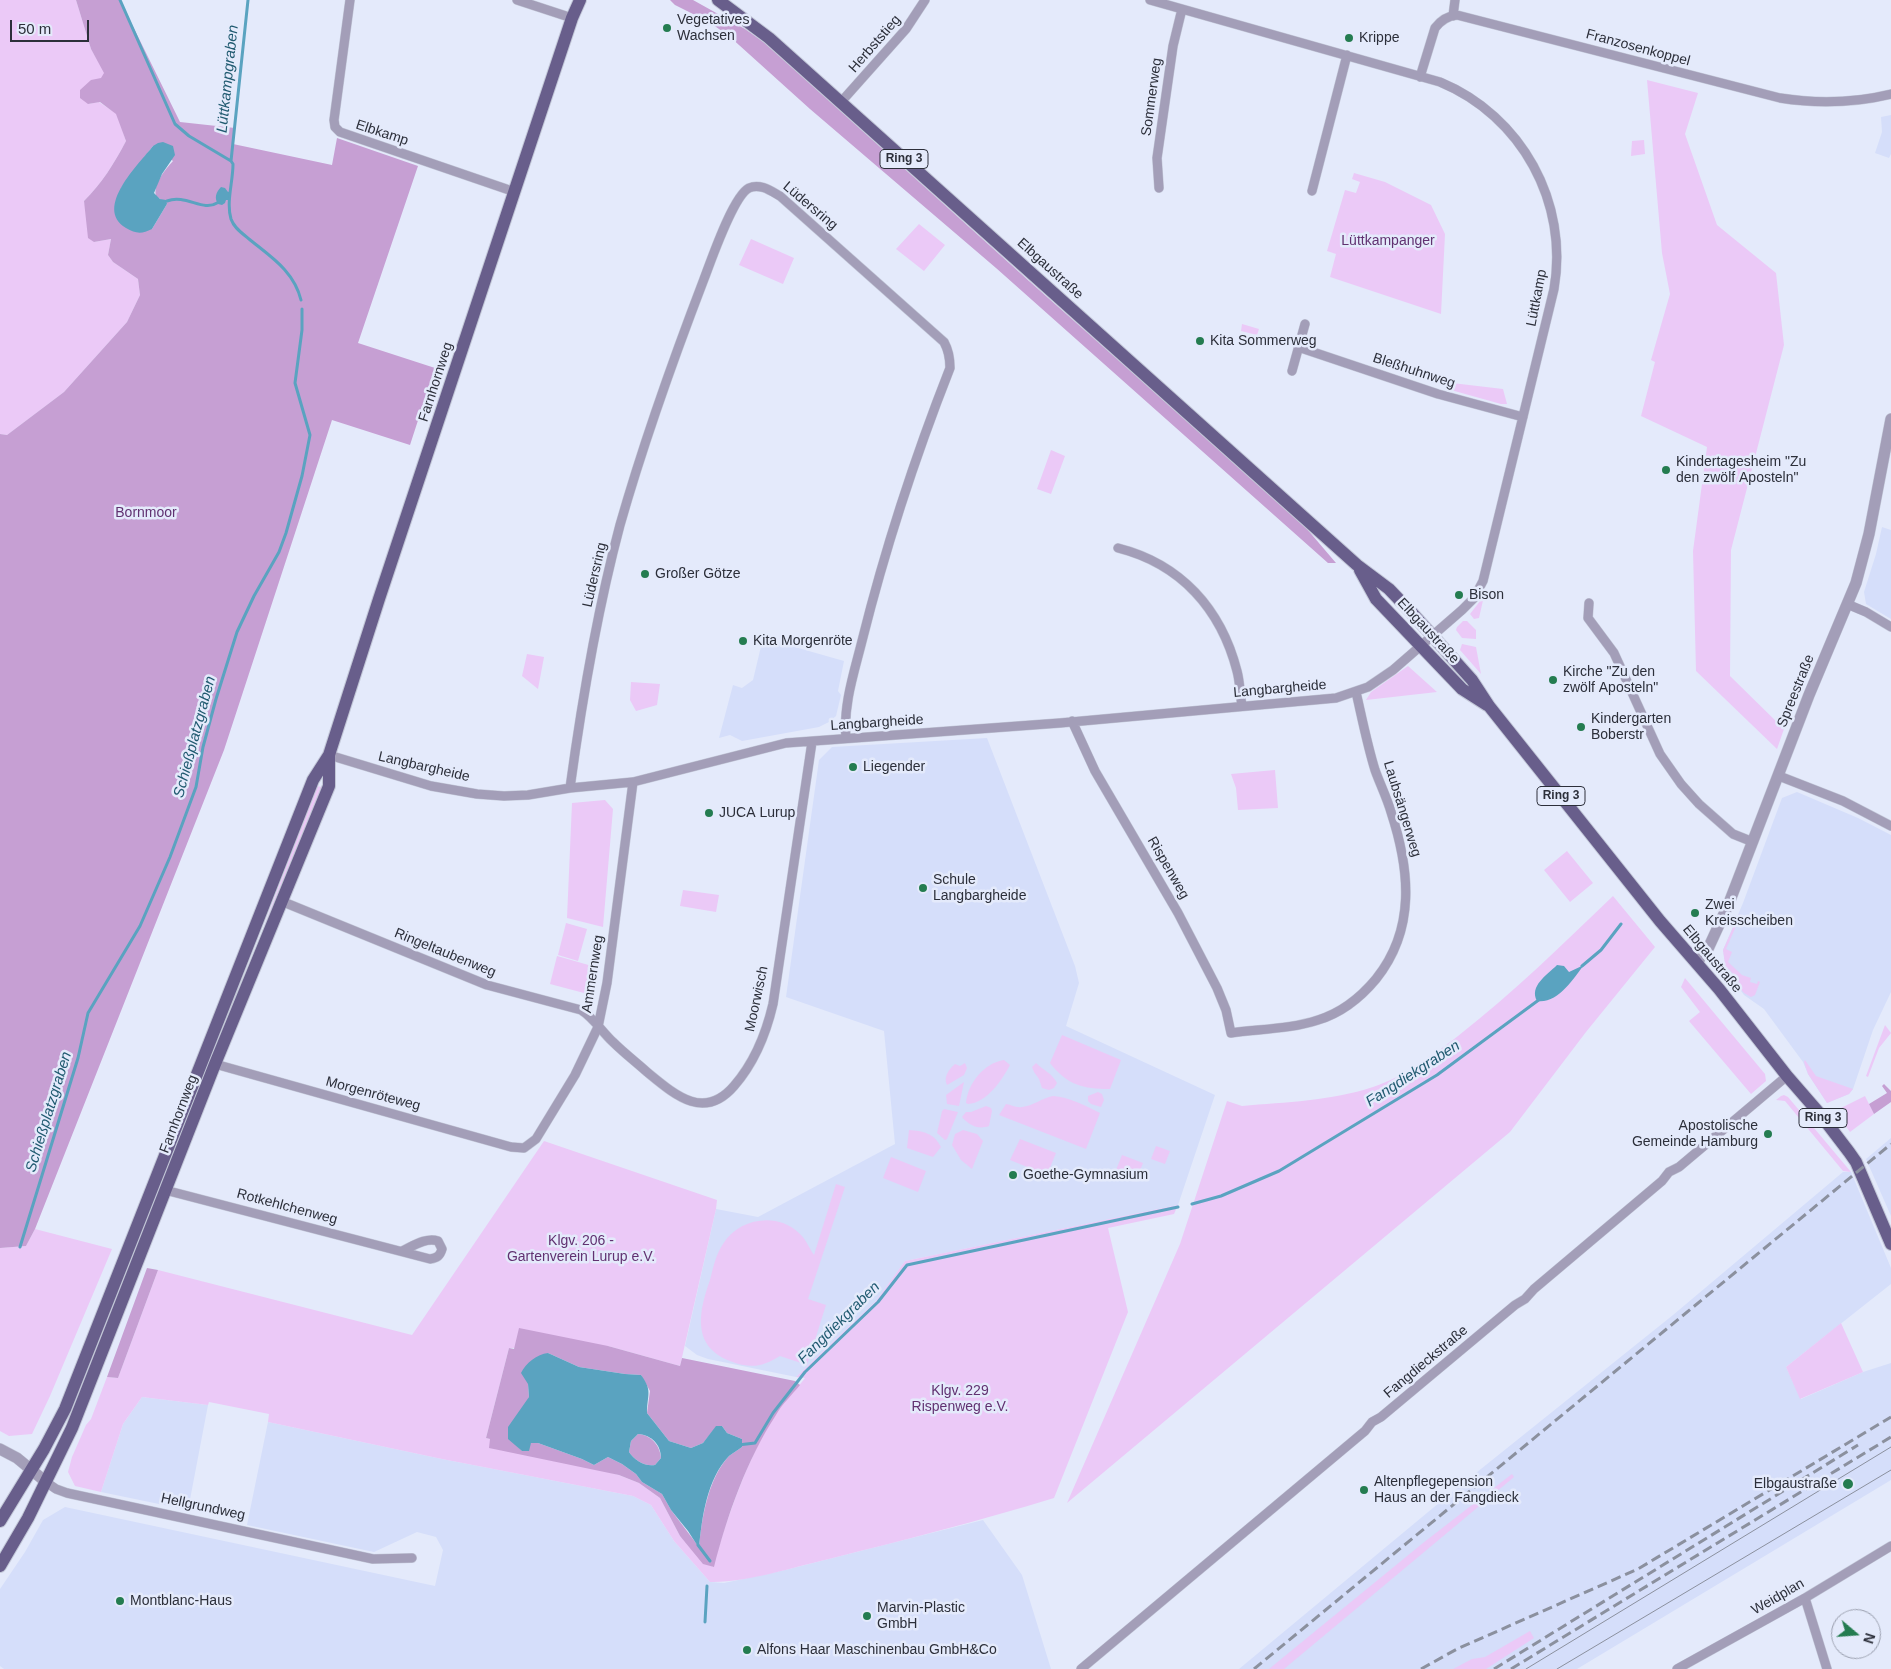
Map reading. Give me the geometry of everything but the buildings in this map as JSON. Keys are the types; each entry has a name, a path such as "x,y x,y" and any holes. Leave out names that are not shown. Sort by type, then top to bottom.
{"main road":[{"name":"Farnhornweg","path":"572,18 574,0"},
{"name":"Farnhornweg","path":"0,1521 58,1425 82,1370 313,780 329,755 572,18 580,0"},
{"name":"Elbgaustraße","path":"718,0 769,38 1357,565 1389,589 1472,680 1489,706 1660,921 1696,962 1853,1157 1891,1244"},
{"name":"Elbgaustraße","path":"1357,565 1376,599 1462,689 1489,706"},
{"name":"Farnhornweg","path":"0,1566 28,1518 78,1413 215,1064 329,786 329,755"}],"street":[{"name":"Elbkamp","path":"350,0 334,120 335,127 346,135 515,192"},
{"path":"517,0 572,18"},
{"name":"Herbststieg","path":"841,102 906,29 925,0"},
{"name":"Lüttkamp","path":"1150,0 1420,77 1458,90 1479,103 1501,121 1521,146 1538,174 1549,204 1556,234 1557,270 1545,328 1480,588 1474,598 1462,610 1421,646"},
{"path":"1420,77 1435,28 1439,22 1453,16 1455,0"},
{"name":"Sommerweg","path":"1159,188 1157,158 1173,46 1182,9"},
{"name":"Franzosenkoppel","path":"1453,16 1466,17 1780,98 1850,102 1891,94"},
{"path":"1312,191 1347,56"},
{"name":"Lüdersring","path":"570,788 588,669 616,541 637,468 664,386 714,254 736,202 749,188 755,187 771,190 780,196 944,342 950,359 950,368 907,489 871,607 849,696 846,712 846,738"},
{"path":"1292,371 1305,324"},
{"name":"Bleßhuhnweg","path":"1298,347 1438,394 1522,418"},
{"name":"Spreestraße","path":"1696,962 1707,951 1713,940 1848,604 1866,548 1891,419"},
{"path":"1118,548 1140,554 1160,564 1189,584 1205,602 1229,647 1237,672 1242,706"},
{"path":"1589,603 1588,618 1602,635 1621,667 1660,754 1681,784 1716,820 1734,834 1753,842"},
{"path":"1848,604 1891,627"},
{"name":"Langbargheide","path":"329,755 408,780 470,793 504,796 534,794 570,788 633,782 786,743 1072,722 1336,698 1356,692 1381,678 1421,646"},
{"name":"Laubsängerweg","path":"1231,1033 1292,1025 1329,1016 1364,993 1387,963 1399,940 1406,902 1404,858 1391,811 1371,756 1356,692"},
{"name":"Rispenweg","path":"1072,722 1095,771 1178,913 1217,988 1226,1010 1231,1033"},
{"name":"Moorwisch","path":"598,1027 669,1090 683,1099 697,1103 710,1103 719,1100 729,1092 742,1076 757,1054 773,1004 812,742"},
{"path":"1779,776 1843,801 1891,826"},
{"name":"Ammernweg","path":"524,1148 539,1134 575,1075 598,1027 607,983 633,782"},
{"name":"Ringeltaubenweg","path":"281,901 488,985 581,1010 598,1027"},
{"name":"Morgenröteweg","path":"215,1064 511,1147 524,1148"},
{"name":"Fangdieckstraße","path":"1081,1669 1365,1431 1372,1422 1381,1417 1515,1305 1525,1299 1534,1289 1662,1181 1669,1172 1679,1167 1787,1076"},
{"name":"Rotkehlchenweg","path":"166,1190 402,1251"},
{"name":"Hellgrundweg","path":"0,1449 17,1458 56,1489 67,1493 373,1559 412,1558"},
{"name":"Weidplan","path":"1677,1669 1805,1598 1891,1546"},
{"path":"1805,1598 1827,1669"}],"shaded area":[{"path":"1891,115 1891,154 1889,158 1875,153 1882,132 1881,117"},
{"path":"1882,527 1891,530 1891,619 1866,604 1864,592"},
{"path":"763,638 844,661 838,691 841,695 836,716 819,727 742,741 730,735 719,738 733,685 742,688 753,680"},
{"name":"Goethe-Gymnasium","path":"987,738 1075,966 1079,983 1066,1026 1215,1095 1178,1205 905,1261 876,1301 796,1377 708,1359 697,1355 685,1346 716,1209 758,1217 895,1144 884,1031 786,997 819,760 832,747"},
{"path":"1797,792 1858,818 1891,835 1891,992 1873,1030 1853,1089 1849,1094 1827,1103 1808,1074 1803,1062 1764,1009 1744,995 1726,971 1723,950 1743,903 1782,798"},
{"path":"1891,1138 1891,1216 1866,1159"},
{"path":"1843,1172 1851,1172 1891,1268 1891,1284 1786,1367 1801,1399 1863,1372 1891,1363 1891,1480 1577,1669 1239,1669 1451,1493 1673,1315"},
{"path":"142,1397 208,1405 188,1510 101,1492 123,1424"},
{"path":"268,1422 442,1459 633,1496 651,1505 674,1541 710,1582 724,1583 785,1570 983,1520 1022,1575 1051,1669 4,1669 0,1666 0,1589 25,1552 43,1520 65,1507 435,1586 443,1550 436,1537 417,1532 374,1552 247,1525"}],"green space":[{"path":"0,0 76,0 91,49 105,73 88,104 99,102 117,114 126,141 107,173 84,201 94,242 111,239 108,255 113,262 138,279 140,295 127,322 64,392 7,435 0,434"},
{"name":"Bornmoor","path":"76,0 120,0 180,122 235,128 233,144 332,165 337,138 418,166 358,343 435,368 410,445 332,420 224,750 35,1229 26,1246 0,1248 0,434 7,435 64,392 127,322 140,295 138,279 113,262 108,255 111,239 94,242 88,238 84,201 107,173 126,141 116,114 100,102 88,104 80,98 80,90 91,80 101,78 104,73 91,49","holes":["153,146 173,161 160,177 156,187 156,196 167,204 152,229 121,188"]},
{"path":"670,0 693,0 745,29 765,43 1029,281 1301,522 1336,563 1328,563 996,268 810,109 729,36 709,22 675,5"},
{"path":"1647,80 1698,93 1685,134 1717,225 1776,273 1784,345 1731,550 1730,676 1784,729 1777,749 1696,671 1693,551 1707,447 1641,416 1655,362 1651,360 1670,294 1662,253"},
{"path":"1644,140 1645,154 1631,156 1632,141"},
{"name":"Lüttkampanger","path":"1354,173 1385,182 1431,205 1445,234 1441,314 1330,277 1336,254 1327,251 1345,190 1356,193 1360,182 1352,179"},
{"path":"919,224 945,245 924,271 896,249"},
{"path":"751,239 794,258 783,284 739,265"},
{"path":"1242,324 1259,329 1257,335 1241,331"},
{"path":"1452,383 1503,389 1507,404 1451,390"},
{"path":"1051,450 1065,456 1051,494 1037,489"},
{"path":"1484,596 1479,618 1474,619 1470,614"},
{"path":"1463,621 1467,621 1476,630 1476,639 1462,638 1456,630"},
{"path":"1462,644 1476,647 1481,674 1460,650"},
{"path":"527,654 544,657 538,689 522,676"},
{"path":"1408,666 1437,692 1366,700 1371,692"},
{"path":"631,682 660,684 657,705 636,711 630,700"},
{"path":"1275,770 1278,808 1238,810 1236,788 1231,774"},
{"path":"317,786 322,787 263,928"},
{"path":"605,800 613,809 603,927 567,918 572,803"},
{"path":"1567,851 1593,883 1570,902 1544,870"},
{"path":"683,890 719,895 716,912 680,906"},
{"path":"1613,896 1655,947 1586,1032 1510,1132 1067,1503 1180,1244 1227,1101 1242,1106 1325,1098 1357,1092 1397,1077 1428,1058 1478,1020 1537,968"},
{"path":"1739,914 1741,915 1726,949 1732,952 1728,962 1742,975 1751,978 1750,982 1757,984 1758,981 1760,982 1755,995 1751,997 1744,993 1736,984 1739,981 1729,969 1726,971 1723,950"},
{"path":"566,923 587,929 578,961 558,955"},
{"path":"557,956 592,966 584,993 550,984"},
{"path":"1685,978 1765,1074 1766,1081 1751,1094 1689,1021 1700,1012 1681,987"},
{"path":"1885,1025 1891,1033 1879,1048 1868,1077 1866,1076"},
{"path":"1062,1035 1121,1060 1110,1089 1084,1087 1069,1081 1056,1070 1050,1063"},
{"path":"1004,1060 1010,1065 993,1090 975,1103 966,1103 970,1088 978,1075 990,1065"},
{"path":"1805,1060 1816,1076 1853,1089 1849,1094 1827,1103 1808,1074"},
{"path":"965,1063 967,1068 964,1075 947,1085 946,1076 951,1068 955,1064 960,1066"},
{"path":"1036,1063 1055,1080 1057,1083 1054,1088 1049,1090 1042,1088 1032,1067"},
{"path":"964,1082 959,1106 947,1104 946,1095"},
{"path":"1884,1084 1891,1091 1891,1102 1874,1114 1869,1104 1887,1093 1882,1086"},
{"path":"1098,1092 1102,1094 1104,1100 1101,1107 1088,1101 1088,1096"},
{"path":"1784,1095 1788,1097 1851,1172 1843,1171 1785,1101 1776,1100"},
{"path":"1053,1096 1071,1100 1100,1113 1086,1149 999,1115 1006,1104 1018,1107 1026,1106"},
{"path":"1865,1096 1874,1114 1850,1132 1835,1111"},
{"path":"986,1106 991,1108 992,1111 989,1126 974,1126 962,1117 966,1112"},
{"path":"944,1109 958,1112 945,1140 937,1133"},
{"path":"909,1130 928,1134 941,1147 933,1157 907,1148"},
{"path":"963,1130 977,1134 983,1141 972,1169 961,1160 952,1145 955,1134"},
{"path":"1020,1139 1056,1153 1047,1175 1010,1160"},
{"path":"544,1141 717,1200 716,1209 680,1366 608,1346 509,1348 486,1438 619,1475 639,1483 660,1498 680,1536 713,1567 732,1508 756,1449 779,1409 805,1378 796,1377 876,1301 905,1261 1178,1205 1174,1214 1108,1228 1128,1312 1054,1498 857,1552 754,1577 724,1582 710,1582 674,1541 651,1505 633,1496 442,1459 268,1422 269,1414 209,1402 208,1405 142,1397 123,1424 101,1492 75,1486 68,1472 72,1457 86,1425 91,1419 107,1377 118,1378 158,1270 412,1335"},
{"path":"1156,1146 1170,1151 1165,1164 1151,1159"},
{"path":"1122,1155 1143,1163 1137,1178 1116,1170"},
{"path":"891,1157 926,1171 918,1192 883,1178"},
{"path":"836,1184 845,1187 808,1299 826,1305 807,1365 780,1356 762,1365 750,1366 730,1361 717,1354 704,1337 701,1315 715,1261 723,1244 739,1228 759,1221 770,1220 790,1226 799,1233 814,1255"},
{"path":"35,1229 112,1249 32,1434 9,1436 0,1431 0,1248 26,1246"},
{"path":"147,1268 158,1270 118,1378 107,1377"},
{"path":"1841,1323 1863,1372 1800,1399 1786,1367"},
{"path":"519,1328 608,1346 680,1366 682,1358 795,1381 800,1385 778,1411 747,1469 725,1528 714,1567 703,1564 680,1536 660,1498 639,1483 619,1475 489,1448 490,1439 486,1438 509,1348 514,1349","holes":["548,1353 579,1367 641,1375 650,1391 647,1413 669,1441 691,1448 703,1443 717,1426 722,1426 727,1433 742,1439 742,1447 729,1456 722,1465 711,1487 704,1511 699,1547 671,1510 662,1494 642,1482 636,1474 622,1464 608,1457 594,1465 538,1443 531,1443 522,1451 517,1446 529,1397 528,1384"]},
{"path":"638,1434 647,1436 657,1445 661,1458 655,1465 647,1465 640,1462 629,1452 631,1441"},
{"path":"1512,1474 1514,1477 1284,1669 1269,1669 1423,1543"},
{"path":"1530,1631 1534,1638 1486,1669 1453,1669 1472,1659 1485,1657"}],"water":[{"path":"163,142 173,146 175,155 162,174 154,193 160,199 166,200 167,204 152,229 145,232 136,232 126,228 117,219 114,209 116,198 122,186 153,146"},
{"path":"221,187 225,188 228,192 231,191 230,200 226,200 222,205 218,204 216,197"},
{"path":"1557,965 1564,966 1569,972 1584,965 1558,995 1545,1001 1537,1001 1535,990 1537,986"},
{"path":"548,1353 579,1367 641,1375 645,1380 649,1393 647,1413 669,1441 691,1448 703,1443 716,1426 722,1426 727,1433 742,1439 742,1447 729,1456 715,1476 704,1511 699,1548 671,1510 662,1494 642,1482 636,1474 622,1464 608,1457 594,1465 538,1443 531,1443 529,1451 522,1451 508,1439 508,1427 529,1397 528,1384 521,1373 532,1360","holes":["638,1434 648,1436 655,1442 661,1453 661,1458 655,1465 647,1465 640,1462 629,1452 631,1441"]}],"waterway":[{"name":"Schießplatzgraben","path":"120,0 175,124 189,136 233,164 229,199 232,222 238,230 281,265 293,281 301,300"},
{"name":"Lüttkampgraben","path":"231,161 248,0"},
{"path":"167,201 174,199 206,205 217,203"},
{"name":"Schießplatzgraben","path":"20,1247 78,1058 88,1013 140,926 170,857 196,787 203,747 237,632 254,596 279,552 286,533 302,476 310,435 295,383 302,330 302,309"},
{"name":"Fangdiekgraben","path":"1582,966 1601,950 1621,924"},
{"name":"Fangdiekgraben","path":"1192,1204 1221,1196 1279,1171 1437,1075 1540,999"},
{"name":"Fangdiekgraben","path":"738,1445 755,1443 773,1413 805,1372 878,1302 907,1265 1178,1207"},
{"name":"Fangdiekgraben","path":"698,1545 710,1561"},
{"name":"Fangdiekgraben","path":"705,1622 707,1586"}],"tram line":[{"path":"1526,1669 1891,1447"},
{"path":"1557,1669 1891,1470"}],"railway":[{"path":"1254,1669 1891,1144"},
{"path":"1421,1669 1457,1649 1638,1569 1891,1417"},
{"path":"1511,1669 1891,1437"},
{"path":"1494,1669 1858,1445"}],"place":[{"name":"Vegetatives Wachsen","path":"667,28"},
{"name":"Krippe","path":"1349,38"},
{"name":"Kita Sommerweg","path":"1200,341"},
{"name":"Kindertagesheim \"Zu den zwölf Aposteln\"","path":"1666,470"},
{"name":"Großer Götze","path":"645,574"},
{"name":"Bison","path":"1459,595"},
{"name":"Kita Morgenröte","path":"743,641"},
{"name":"Kirche \"Zu den zwölf Aposteln\"","path":"1553,680"},
{"name":"Kindergarten Boberstr","path":"1581,727"},
{"name":"Liegender","path":"853,767"},
{"name":"JUCA Lurup","path":"709,813"},
{"name":"Schule Langbargheide","path":"923,888"},
{"name":"Zwei Kreisscheiben","path":"1695,913"},
{"name":"Apostolische Gemeinde Hamburg","path":"1768,1134"},
{"name":"Goethe-Gymnasium","path":"1013,1175"},
{"name":"Elbgaustraße","path":"1848,1484"},
{"name":"Altenpflegepension Haus an der Fangdieck","path":"1364,1490"},
{"name":"Montblanc-Haus","path":"120,1601"},
{"name":"Marvin-Plastic GmbH","path":"867,1616"},
{"name":"Alfons Haar Maschinenbau GmbH&Co","path":"747,1650"}],"park label":[{"name":"Klgv. 206 - Gartenverein Lurup e.V.","path":"581,1250"},
{"name":"Klgv. 229 Rispenweg e.V.","path":"960,1399"}]}
